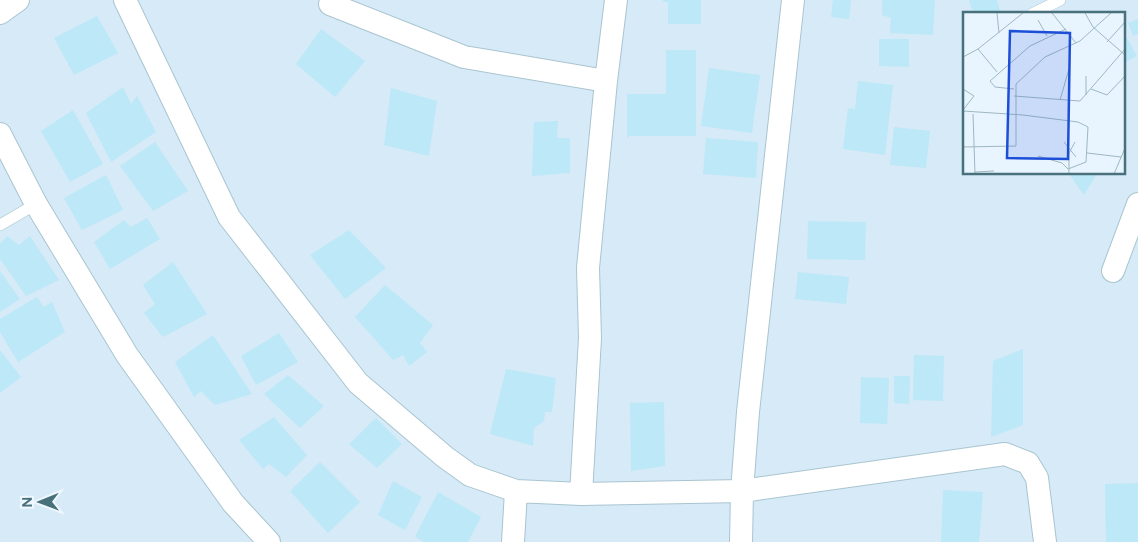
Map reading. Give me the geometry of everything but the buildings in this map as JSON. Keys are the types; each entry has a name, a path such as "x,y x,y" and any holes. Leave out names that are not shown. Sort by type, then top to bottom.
{"street":[{"path":"0,13 18,0"},
{"path":"124,0 229,217 358,383 470,475 516,491 581,494 742,491 1005,454 1028,464 1037,478 1045,542"},
{"path":"581,494 590,338 588,268 606,81 616,0"},
{"path":"741,542 742,491 748,412 793,0"},
{"path":"330,4 464,57 606,81"},
{"path":"0,134 36,204 127,355 233,503 269,542"},
{"path":"1113,271 1138,204"},
{"path":"513,542 516,491"}],"lane":[{"path":"1036,12 1060,0"},
{"path":"0,225 36,204"}],"shaded area":[{"path":"0,0 1138,0 1138,542 0,542"}]}
